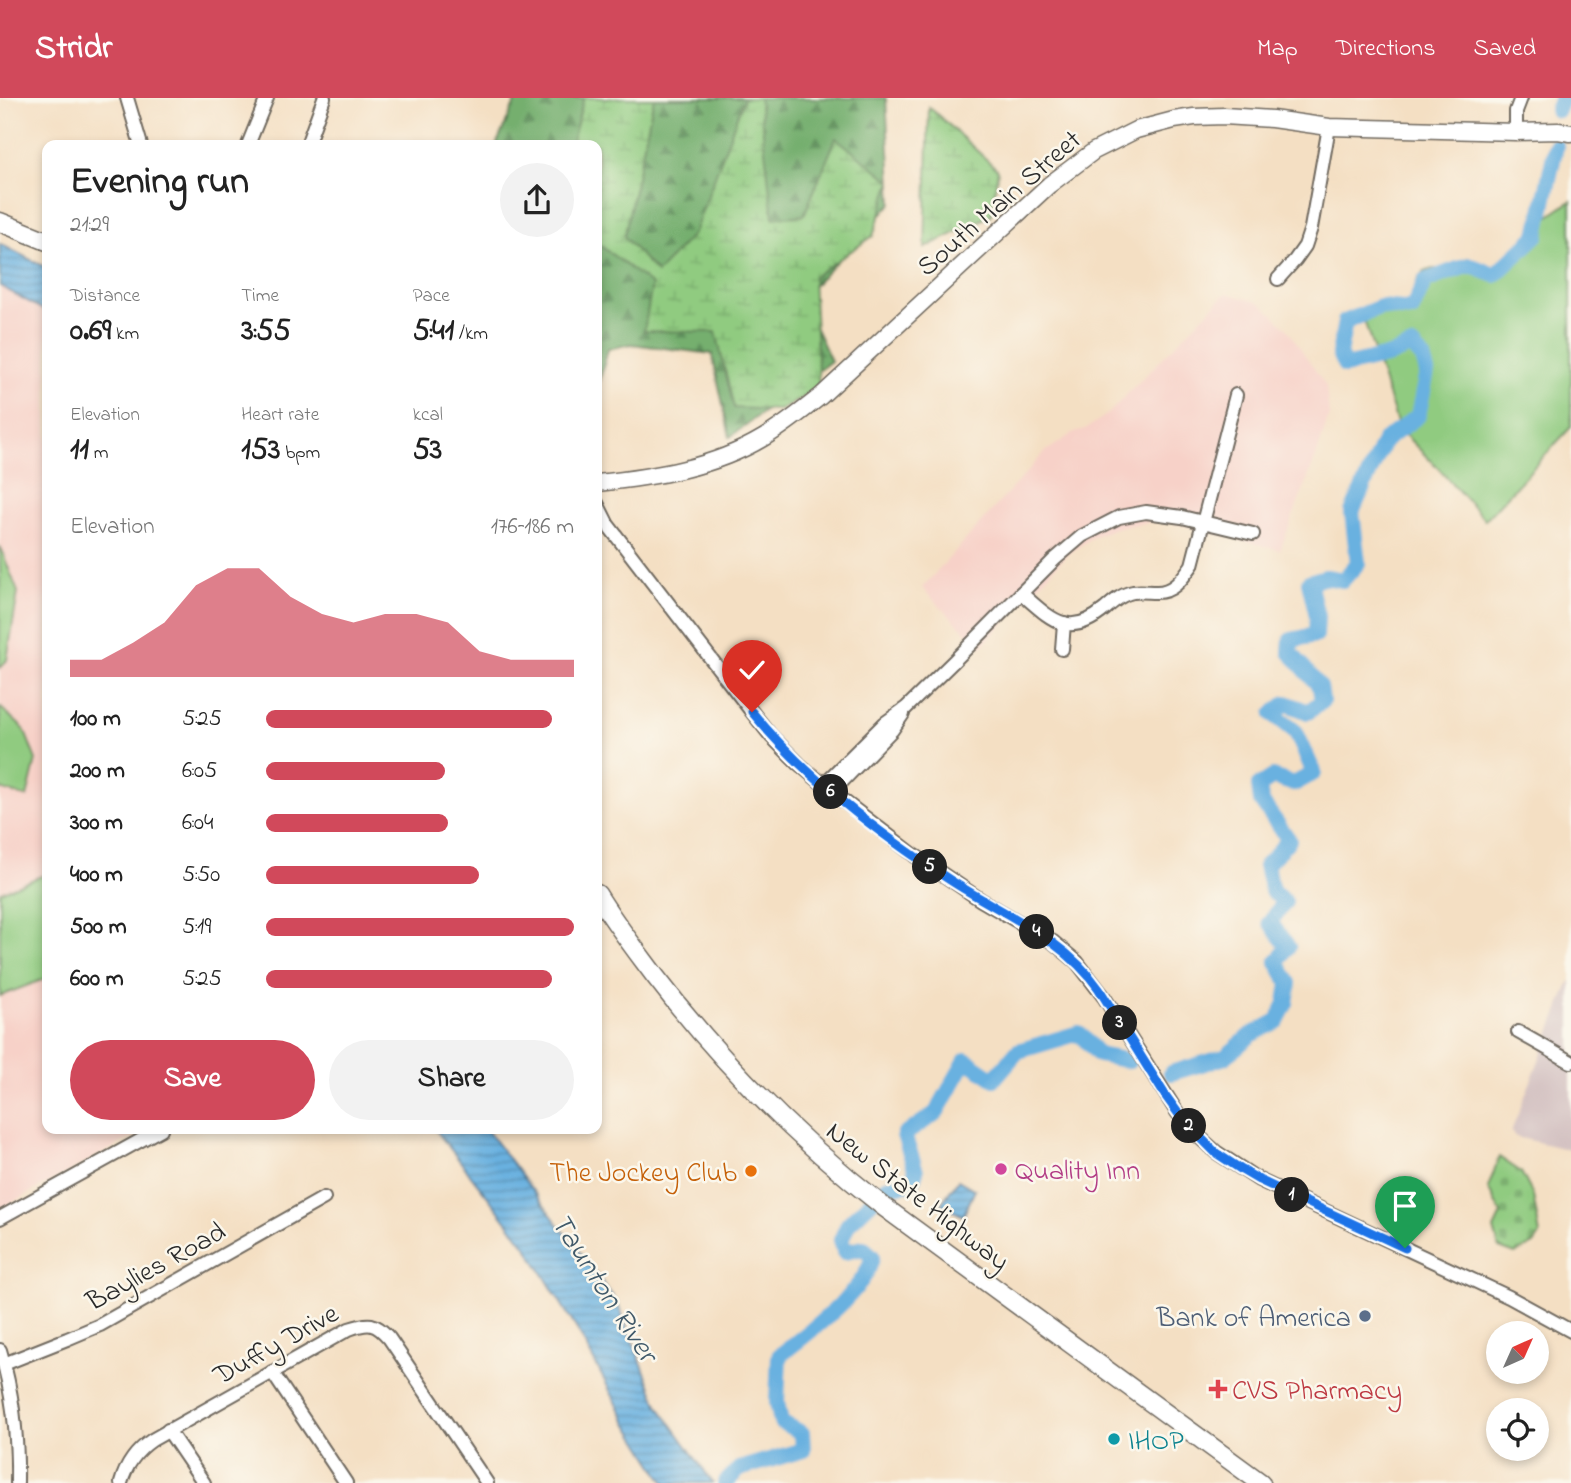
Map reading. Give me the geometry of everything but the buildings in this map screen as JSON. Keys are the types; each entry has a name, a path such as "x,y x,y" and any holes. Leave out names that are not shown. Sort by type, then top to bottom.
{"highway":[{"path":"0,222 42,239"},
{"name":"New State Highway","path":"602,901 658,979 716,1049 800,1136 884,1206 1261,1483"}],"main road":[{"name":"South Main Street","path":"602,482 645,477 705,463 735,452 774,431 821,396 1049,185 1094,151 1122,136 1155,124 1209,116 1255,117 1329,127 1571,133"}],"street":[{"path":"127,98 140,140"},
{"path":"250,140 267,98"},
{"path":"309,140 324,98"},
{"path":"1516,132 1516,111 1521,98"},
{"path":"1278,279 1305,246 1311,228 1329,127"},
{"path":"1021,593 1052,619 1064,624 1083,622 1095,617 1122,596 1133,592 1164,592 1174,587 1192,565 1236,395"},
{"path":"602,513 608,525 780,746 827,789 938,872 1044,936 1072,957 1099,989 1177,1112 1224,1159 1259,1180 1508,1297 1571,1332"},
{"path":"827,789 885,723 906,708 1078,538 1119,517 1137,513 1158,513 1253,534"},
{"path":"1062,649 1064,624"},
{"path":"1518,1032 1571,1062"},
{"path":"0,1218 152,1134"},
{"name":"Baylies Road","path":"4,1364 100,1325 324,1198"},
{"name":"Duffy Drive","path":"121,1483 136,1453 146,1444 349,1329 366,1324 377,1326 389,1338 487,1483"},
{"path":"0,1350 16,1431 17,1483"},
{"path":"272,1372 346,1483"},
{"path":"168,1430 204,1483"}],"shaded area":[{"path":"0,281 42,303 42,1134 138,1134 0,1209"},
{"path":"1226,293 1261,303 1286,327 1326,386 1329,415 1280,550 1180,524 1158,521 1119,527 1094,536 1066,556 981,647 922,588 1045,452 1108,414"},
{"path":"1570,981 1571,1150 1516,1137 1511,1132"}],"green space":[{"path":"517,98 886,98 892,203 802,298 831,361 730,437 712,354 631,344 608,349 602,371 602,140 498,140"},
{"path":"584,98 654,98 624,237 657,273 694,233 744,98 759,98 773,218 804,215 836,138 891,181 873,236 813,277 819,389 780,410 734,408 716,332 644,331 652,285 602,247 602,140 572,140"},
{"path":"929,107 998,170 991,215 925,248"},
{"path":"1571,201 1571,427 1485,520 1399,429 1363,317 1367,311 1374,308 1406,309 1418,279 1424,272 1432,269 1441,269 1468,258 1488,272 1497,268 1531,240 1536,225"},
{"path":"0,546 18,592 7,660 0,668"},
{"path":"0,707 24,729 36,760 27,797 0,789"},
{"path":"42,876 42,980 0,996 0,892"},
{"path":"1499,1157 1521,1172 1533,1195 1540,1235 1534,1244 1515,1254 1499,1248 1494,1229 1501,1214 1488,1188"}],"water":[{"path":"0,244 42,265 42,309 0,286"},
{"name":"Taunton River","path":"439,1134 490,1134 617,1302 659,1407 713,1483 665,1483 629,1426 578,1331 526,1246"},
{"path":"958,1180 975,1190 963,1216 941,1204"}],"waterway":[{"path":"1557,110 1562,98"},
{"path":"1171,1073 1225,1057 1251,1035 1277,1021 1286,1003 1289,983 1277,962 1288,947 1270,922 1285,902 1272,891 1266,865 1289,840 1261,801 1259,786 1273,777 1294,784 1314,773 1296,732 1273,714 1286,703 1308,712 1322,701 1320,687 1290,652 1291,640 1316,635 1317,616 1309,582 1326,577 1343,580 1358,563 1352,512 1384,441 1418,416 1427,372 1423,358 1412,346 1391,355 1345,366 1339,354 1345,322 1381,307 1412,310 1425,281 1469,265 1495,275 1537,235 1556,146"},
{"path":"725,1483 739,1469 803,1450 802,1433 781,1422 777,1402 779,1356 819,1324 860,1283 872,1256 863,1248 845,1252 841,1240 848,1224 886,1187 912,1183 916,1171 904,1135 936,1113 966,1060 994,1079 1018,1051 1079,1033 1099,1055 1129,1061"}],"place":[{"name":"Quality Inn","path":"1001,1169"},
{"name":"The Jockey Club","path":"751,1171"},
{"name":"Bank of America","path":"1365,1316"},
{"name":"CVS Pharmacy","path":"1218,1389"},
{"name":"IHOP","path":"1114,1439"}],"route":[{"path":"752,712 799,764 854,810 938,872 1044,936 1072,957 1099,989 1177,1112 1216,1153 1259,1180 1405,1248"}]}
